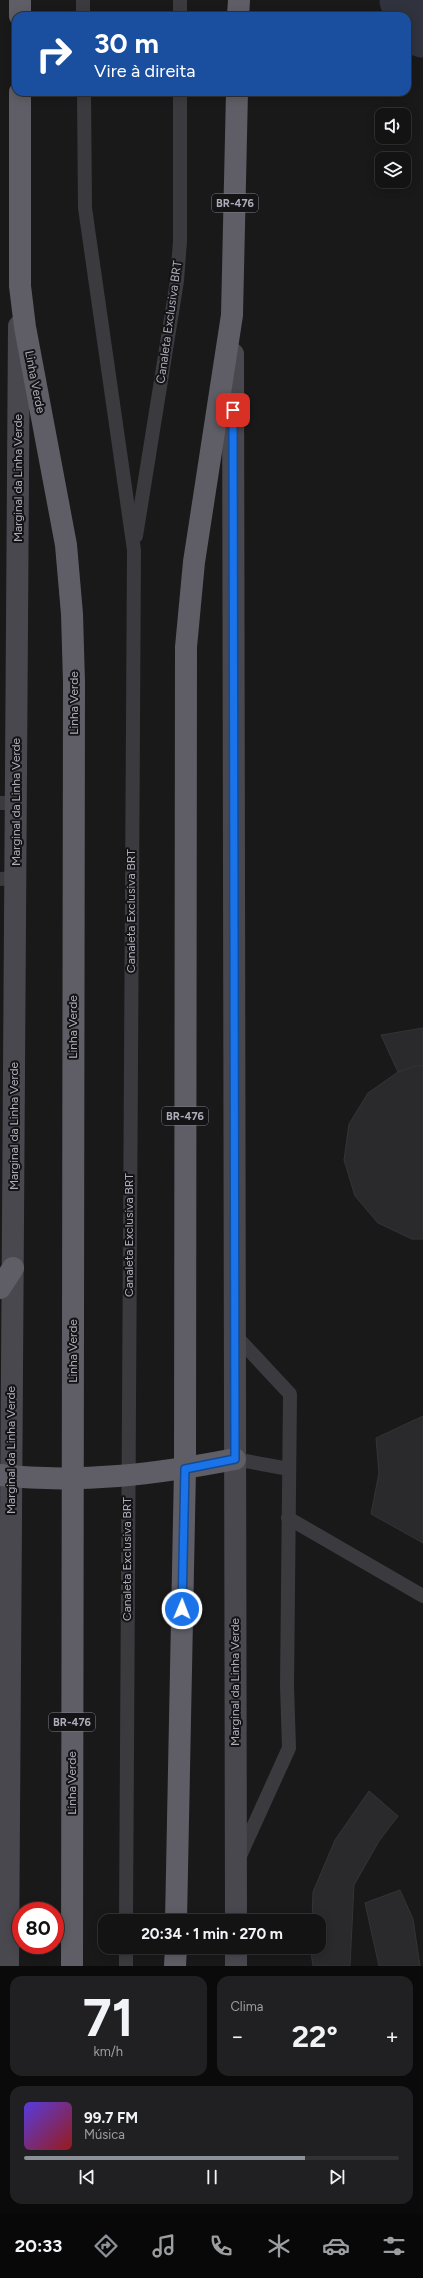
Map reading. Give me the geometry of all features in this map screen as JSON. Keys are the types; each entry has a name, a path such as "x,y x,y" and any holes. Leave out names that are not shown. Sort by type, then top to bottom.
{"highway":[{"path":"20,0 20,12"},
{"name":"Linha Verde","path":"20,96 20,286 25,326 66,545 72,614 74,682 72,1966"},
{"name":"BR-476","path":"176,1914 185,1469 186,647 194,562 232,315 237,96"},
{"path":"0,1288 13,1268"},
{"path":"6,1475 72,1477 127,1476 185,1469 235,1459"},
{"path":"175,1966 176,1954"}],"main road":[{"name":"Marginal da Linha Verde","path":"8,1966 6,1475 13,1268 8,803 20,286"},
{"name":"Marginal da Linha Verde","path":"232,315 236,1914"},
{"path":"236,1954 236,1966"}],"lane":[{"path":"83,0 83,12"},
{"path":"180,0 180,12"},
{"name":"Canaleta Exclusiva BRT","path":"84,96 85,208 134,550 127,1476 126,1914"},
{"name":"Canaleta Exclusiva BRT","path":"134,550 177,281 180,241 180,96"},
{"path":"234,1335 290,1394 287,1686 289,1748 236,1866"},
{"path":"235,1459 289,1469"},
{"path":"288,1518 423,1596"},
{"path":"126,1954 126,1966"}],"building":[{"path":"423,1028 423,1066 398,1072 381,1035"},
{"path":"416,1066 423,1066 423,1239 412,1239 378,1223 355,1196 344,1160 349,1124 368,1093 398,1072"},
{"path":"423,1416 423,1543 371,1514 379,1473 376,1438"},
{"path":"369,1791 398,1816 379,1841 354,1885 350,1966 313,1966 311,1954 326,1954 326,1914 312,1914 313,1892 335,1840"},
{"path":"400,1890 413,1919 420,1966 379,1966 365,1903"}],"waterway":[{"path":"407,0 423,30"}],"route":[{"path":"182,1609 185,1469 235,1459 233,410"}]}
